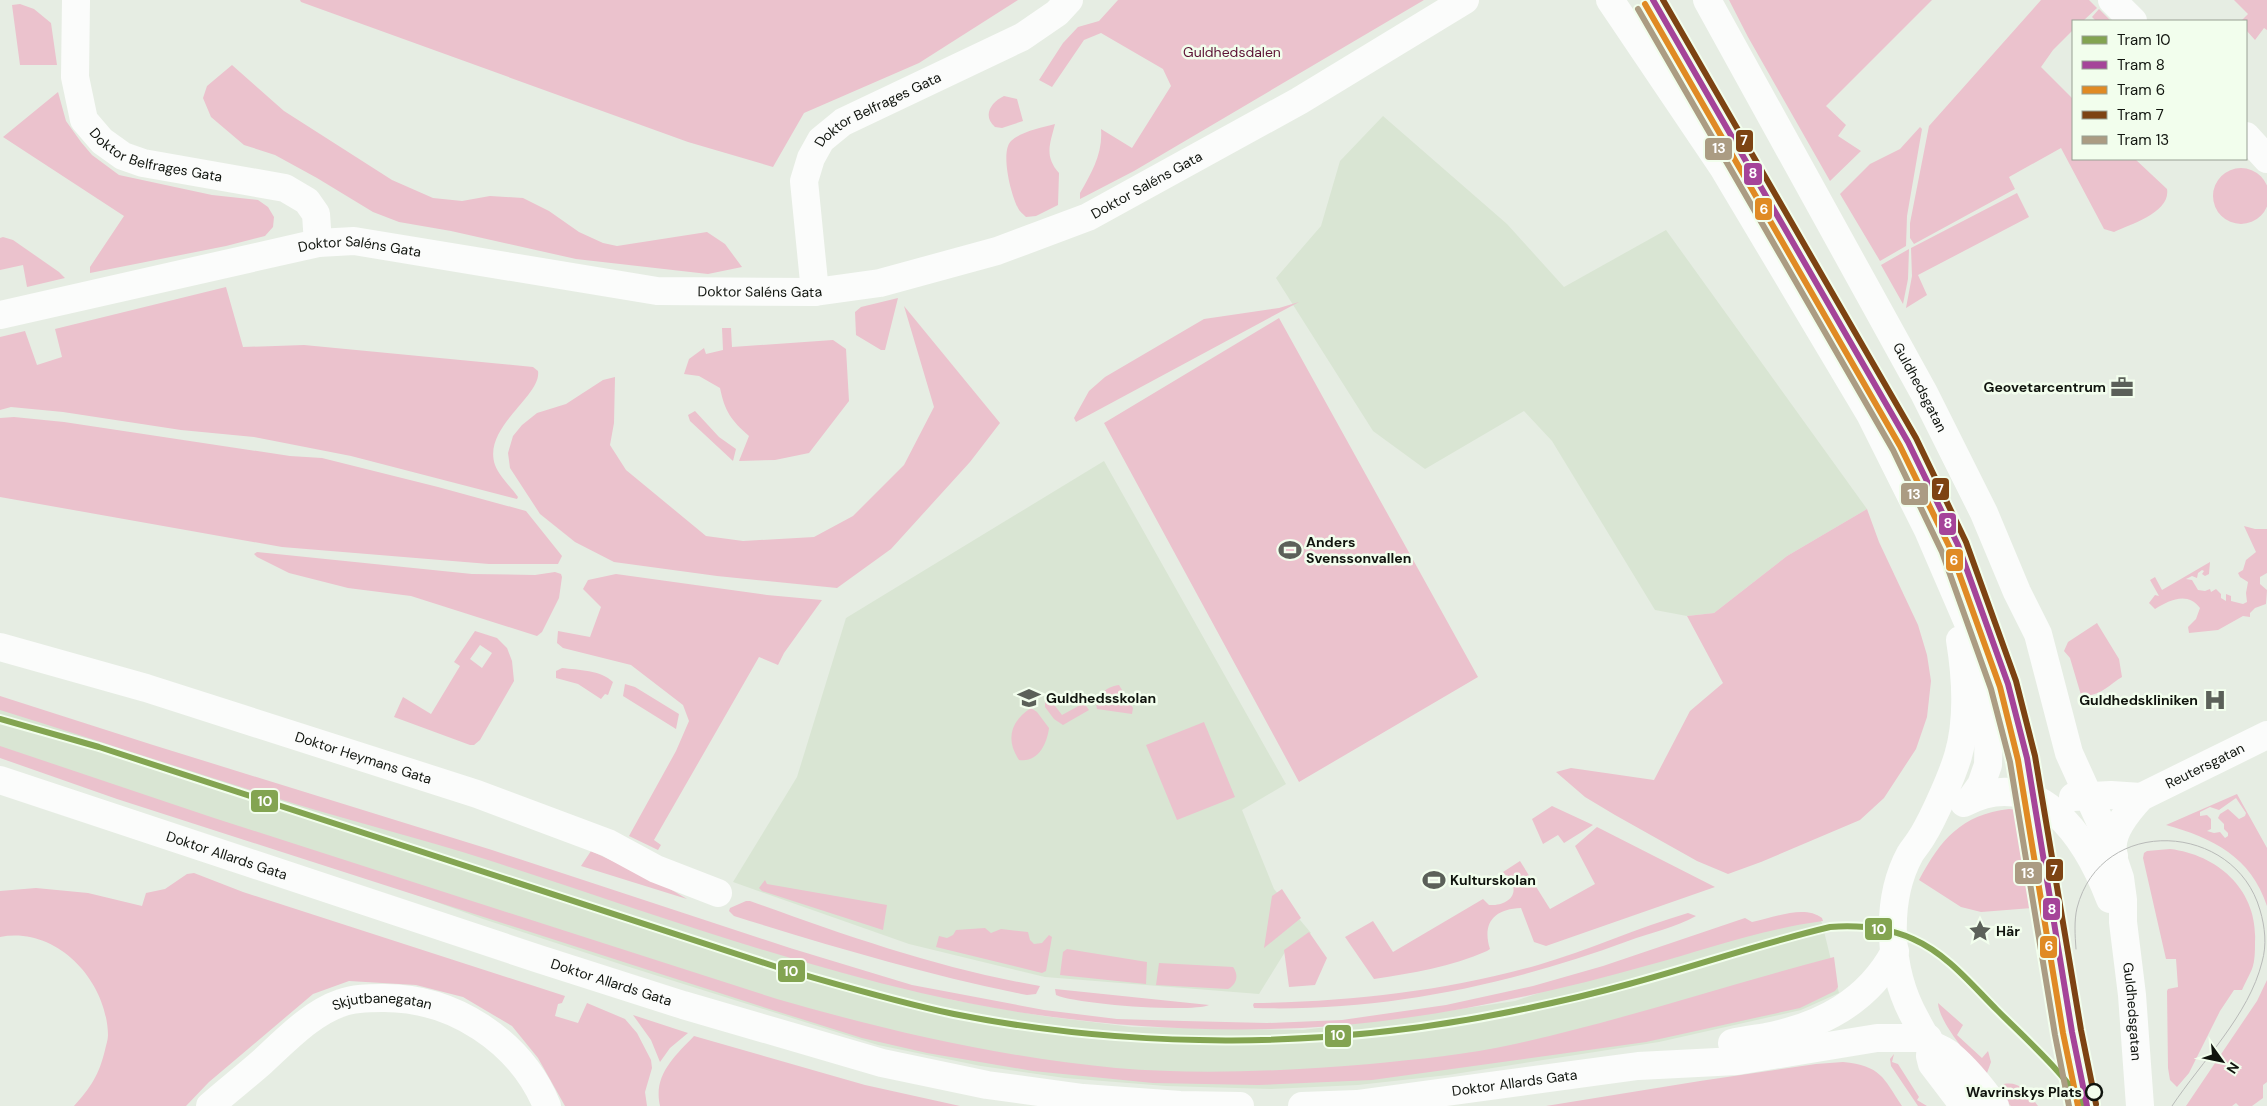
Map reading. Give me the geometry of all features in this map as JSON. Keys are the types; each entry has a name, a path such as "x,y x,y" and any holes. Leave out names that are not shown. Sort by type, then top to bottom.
{"street":[{"name":"Doktor Belfrages Gata","path":"76,0 75,77 84,120 102,141 123,156 143,163 286,188 306,201 316,214 318,243"},
{"name":"Doktor Belfrages Gata","path":"815,292 804,181 811,158 821,140 843,122 1022,37 1051,17 1069,0"},
{"name":"Doktor Saléns Gata","path":"0,315 318,243 354,241 657,291 815,292 914,275 997,251 1088,217 1299,101 1465,0"},
{"name":"Guldhedsgatan","path":"1610,0 1724,169 1870,414 1898,467 1969,625 1980,655 1987,693 1989,722 1988,765 1981,785 1971,799"},
{"name":"Guldhedsgatan","path":"1707,0 1924,393 1984,513 2017,592 2038,634 2070,753 2114,856 2123,900 2122,922 2132,995 2139,1104"},
{"path":"2112,0 2132,20"},
{"path":"2247,137 2267,159"},
{"name":"Guldhedsgatan","path":"1938,556 1951,602 1963,657 1966,689 1964,720 1958,755 1924,835 1910,855 1898,884 1894,922 1895,951 1903,989 1914,1017 1929,1041 1951,1056 1983,1089 1996,1106"},
{"name":"Doktor Heymans Gata","path":"0,647 146,688 476,794 608,843 656,869 718,893"},
{"name":"Reutersgatan","path":"2114,856 2112,846 2114,836 2127,814 2141,797 2267,735"},
{"name":"Doktor Allards Gata","path":"0,780 566,968 683,1005 882,1063 987,1085 1083,1098 1180,1105 1240,1106"},
{"name":"Guldhedsgatan","path":"1924,835 1958,806 1971,799 2009,793 2049,799 2088,796"},
{"name":"Reutersgatan","path":"2088,796 2141,797"},
{"name":"Guldhedsgatan","path":"2034,798 2059,815 2081,841 2098,869 2110,900 2122,922"},
{"name":"Doktor Allards Gata","path":"1638,1066 1689,1052 1765,1037 1818,1022 1832,1016 1864,993 1882,974 1895,951"},
{"name":"Skjutbanegatan","path":"210,1106 298,1030 324,1011 341,1002 364,998 392,998 425,1003 476,1023 508,1048 520,1062 543,1095 547,1106"},
{"name":"Doktor Allards Gata","path":"1302,1106 1357,1104 1638,1066 1737,1061 1877,1038 1929,1041"},
{"name":"Guldhedsgatan","path":"1929,1041 1932,1064 1964,1106"}],"shaded area":[{"path":"1383,116 1507,224 1564,287 1666,230 1867,509 1787,556 1714,613 1687,616 1655,610 1552,441 1524,411 1425,469 1373,431 1276,278 1321,226 1340,161"},
{"name":"Guldhedsskolan","path":"1104,461 1286,784 1242,810 1274,889 1311,933 1285,952 1259,994 1045,977 909,944 733,882 797,777 846,618"},
{"path":"0,699 953,1000 1043,1016 1132,1027 1303,1030 1413,1016 1515,1001 1569,983 1817,915 1822,923 1839,993 1801,1010 1659,1042 1448,1075 1358,1085 1271,1089 1166,1086 1065,1078 981,1066 878,1045 623,965 483,919 203,817 0,753"}],"green space":[{"path":"300,0 1018,0 919,63 804,113 773,167 688,142 301,2"},
{"name":"Guldhedsdalen","path":"1118,0 1424,0 1134,171 1080,199 1080,193 1098,154 1101,129 1132,148 1171,86 1163,69 1101,33 1084,40 1052,87 1039,80 1063,43 1078,27 1099,21"},
{"path":"1729,0 1932,0 1826,106 1846,125 1838,136 1861,151 1830,181 1748,37"},
{"path":"2041,0 2089,0 2097,8 2084,20 2072,20 2072,31 2053,50 2041,67 2072,98 2072,160 2136,160 2167,189 2167,197 2156,211 2139,221 2114,232 2104,229 2061,148 2009,177 2015,189 1914,244 1910,238 1910,223 1929,126"},
{"path":"2234,0 2267,0 2267,30 2264,28 2255,40 2247,31 2247,20 2242,20 2248,14"},
{"path":"20,4 34,9 51,23 57,65 20,65 12,5"},
{"path":"2099,9 2110,20 2095,20 2092,17"},
{"path":"232,65 284,111 392,180 433,198 462,201 490,196 523,198 549,211 579,232 603,243 617,246 707,232 725,244 742,267 708,274 576,259 451,231 399,222 373,212 275,155 244,145 211,117 203,98 207,86"},
{"path":"58,92 66,121 81,142 92,155 119,175 212,195 258,200 268,207 274,217 273,227 265,236 226,246 90,273 90,267 124,216 3,137"},
{"path":"1004,96 1017,99 1023,121 1002,128 995,127 989,118 990,110 995,102"},
{"path":"1055,124 1051,138 1050,155 1054,167 1059,173 1058,205 1036,216 1026,217 1015,202 1010,184 1006,154 1008,147 1011,141 1021,135"},
{"path":"1920,127 1922,129 1907,216 1906,246 1880,261 1840,194 1870,164 1900,149"},
{"path":"2246,168 2252,170 2261,176 2267,185 2267,207 2261,216 2252,222 2236,224 2230,222 2221,216 2215,207 2213,191 2215,185 2221,176 2230,170"},
{"path":"2017,193 2029,217 1918,275 1927,295 1906,308 1912,276 1911,248"},
{"path":"0,238 13,240 65,278 27,287 23,265 0,270"},
{"path":"1909,249 1908,279 1903,304 1881,265"},
{"path":"226,287 243,347 304,345 533,367 538,371 537,381 504,425 493,451 497,469 518,497 517,499 351,456 254,437 181,430 63,412 11,407 0,410 0,337 25,331 37,365 62,357 55,329"},
{"path":"898,298 885,350 881,350 856,335 855,312 861,307"},
{"path":"1299,302 1076,422 1074,418 1089,391 1105,377 1204,319 1279,308"},
{"path":"904,306 1000,423 970,462 891,549 837,588 717,576 614,562 575,542 540,514 510,468 508,453 513,436 522,425 537,413 566,404 603,380 615,377 614,423 610,445 626,470 706,536 743,541 814,537 853,516 904,465 934,407"},
{"name":"Anders Svenssonvallen","path":"1279,318 1478,677 1299,782 1104,423"},
{"path":"722,328 731,328 732,347 833,340 846,349 849,401 809,453 775,460 739,461 749,436 730,415 720,388 699,376 684,374 689,359 704,348 706,354 723,350"},
{"path":"695,411 719,437 736,449 733,461 690,421 688,415"},
{"path":"14,417 64,422 290,456 322,458 438,487 526,511 562,556 558,564 489,564 282,547 0,497 0,418"},
{"path":"1867,509 1879,542 1918,625 1927,655 1931,681 1927,717 1916,749 1884,798 1860,820 1728,874 1697,861 1615,815 1585,797 1556,772 1571,768 1654,780 1690,711 1723,683 1687,616 1714,613 1787,556"},
{"path":"2244,526 2255,529 2267,529 2267,573 2260,577 2260,584 2267,590 2266,604 2255,608 2250,613 2250,617 2243,616 2218,630 2189,633 2188,627 2196,619 2200,608 2195,603 2184,598 2172,600 2155,609 2149,603 2155,595 2159,596 2150,580 2155,577 2162,590 2210,562 2209,574 2205,576 2202,574 2204,571 2202,570 2198,573 2197,578 2192,576 2186,579 2192,580 2198,590 2205,591 2210,589 2211,592 2216,589 2221,594 2221,598 2226,601 2226,594 2231,596 2231,601 2243,604 2247,602 2248,582 2240,577 2238,573 2243,570 2246,560 2256,552"},
{"path":"257,552 472,574 535,575 555,572 561,574 562,577 559,598 542,632 537,636 411,596 348,588 289,573 257,557 254,554"},
{"path":"616,574 767,595 822,600 784,653 778,665 759,657 654,840 661,845 658,850 629,836 676,751 689,721 683,705 631,665 563,648 557,643 558,631 590,637 601,607 583,589 588,580"},
{"path":"2097,623 2119,659 2122,677 2098,693 2087,696 2081,695 2070,658 2064,651 2068,642"},
{"path":"475,631 497,638 507,648 512,661 514,681 480,740 474,745 394,717 403,697 431,714 460,666 454,662","holes":["480,645 492,653 482,668 470,659"]},
{"path":"562,668 589,671 608,678 613,682 608,695 605,694 601,699 578,684 556,678 556,671"},
{"path":"625,684 635,687 679,714 676,729 623,696"},
{"path":"1119,685 1133,708 1132,714 1097,709 1097,700 1102,692 1110,687"},
{"path":"0,696 492,850 790,948 912,985 1044,1010 1117,1019 1267,1023 1342,1020 1446,1005 1533,986 1603,966 1745,918 1752,922 1788,913 1806,912 1815,914 1822,918 1823,921 1757,934 1571,986 1493,1003 1413,1017 1334,1026 1282,1029 1178,1028 1074,1020 971,1004 921,993 757,948 488,860 297,804 0,710"},
{"path":"1049,698 1062,715 1084,703 1089,710 1063,725 1054,719 1045,707 1045,700"},
{"path":"1031,708 1037,712 1049,728 1048,734 1044,746 1036,755 1031,759 1019,760 1012,745 1012,731 1019,719"},
{"path":"1204,722 1235,797 1177,820 1146,745"},
{"path":"0,746 214,818 777,999 902,1032 987,1050 1073,1063 1116,1068 1211,1072 1307,1069 1370,1064 1461,1054 1555,1035 1834,957 1838,987 1835,991 1800,1008 1646,1042 1372,1080 1258,1085 1153,1083 1033,1071 927,1053 862,1038 760,1006 117,799 0,758"},
{"path":"2237,794 2267,848 2267,906 2251,874 2228,852 2199,836 2166,825","holes":["2236,798 2246,813 2245,816 2239,819 2228,809 2220,814 2218,818 2224,824 2224,829 2228,833 2228,836 2225,838 2220,832 2207,831 2211,829 2211,819 2207,815 2200,816 2200,812 2210,807 2219,810"]},
{"path":"1552,806 1593,825 1564,843 1558,835 1543,844 1532,819"},
{"path":"2009,809 2020,810 2032,908 1981,912 1961,907 1919,880 1936,852 1954,831 1978,817"},
{"path":"1597,827 1715,887 1546,946 1534,942 1521,908 1503,911 1489,925 1488,940 1490,949 1487,951 1446,965 1374,979 1345,937 1373,921 1393,952 1483,899 1489,905 1507,901 1513,895 1514,890 1510,880 1503,872 1520,861 1550,909 1595,884 1575,846"},
{"path":"2170,849 2204,859 2232,879 2250,907 2254,924 2255,942 2253,966 2242,990 2234,990 2220,1011 2189,1073 2177,1087 2170,1080 2168,1068 2167,991 2168,989 2178,987 2176,959 2166,959 2143,858 2144,853 2147,851"},
{"path":"591,851 660,883 687,899 581,866"},
{"path":"194,873 243,892 565,996 562,1003 558,1004 555,1016 578,1023 587,1003 625,1019 637,1033 651,1060 652,1068 645,1092 647,1106 565,1106 538,1058 512,1026 463,997 416,985 349,981 313,994 209,1082 186,1106 74,1106 90,1087 103,1059 108,1035 99,995 88,977 75,962 59,949 41,940 21,936 0,937 0,891 36,888 88,893 142,906 146,893 165,889 187,874"},
{"path":"765,880 767,884 887,905 883,930 762,891 759,888"},
{"path":"1282,889 1301,918 1264,948 1272,896"},
{"path":"746,901 929,961 1040,986 1036,994 1027,995 990,987 879,959 734,916 729,911 730,908"},
{"path":"1688,913 1696,916 1671,927 1583,957 1491,983 1397,1000 1349,1005 1302,1008 1254,1008 1253,1005 1254,1003 1361,997 1468,982 1538,965"},
{"path":"985,928 991,933 1001,929 1028,932 1030,940 1034,944 1042,943 1049,935 1052,937 1046,971 1042,973 936,947 939,936 947,938 953,935 956,930"},
{"path":"1309,932 1327,958 1315,985 1289,987 1284,950"},
{"path":"1067,949 1147,962 1146,984 1060,975 1063,952"},
{"path":"1159,963 1233,967 1236,979 1228,989 1156,985"},
{"path":"2267,980 2267,1082 2263,1085 2263,1098 2252,1106 2239,1106 2236,1103 2232,1106 2186,1106 2257,1001"},
{"path":"1055,989 1209,1005 1158,1008 1108,1004 1056,995"},
{"path":"1938,1003 1963,1025 1957,1035 1982,1058 1988,1051 1991,1062 1985,1075 1950,1030"},
{"path":"633,1015 688,1033 670,1048 660,1062 651,1040"},
{"path":"694,1036 865,1085 960,1106 660,1106 659,1095 662,1076 673,1059"},
{"path":"1894,1054 1892,1062 1898,1064 1919,1097 1917,1100 1927,1106 1918,1106 1891,1066 1890,1059"},
{"path":"1843,1062 1866,1066 1880,1075 1902,1106 1546,1106 1700,1081 1816,1064"},
{"path":"2004,1084 2020,1086 2038,1106 2011,1106 2000,1095 1999,1091"}],"tram line":[{"name":"8","path":"1653,0 1908,442 1958,545 2008,684 2027,758 2072,1032 2087,1106"},
{"name":"7","path":"1663,0 1916,438 1966,542 2016,681 2035,756 2081,1030 2096,1104"},
{"name":"6","path":"1645,4 1900,446 1950,548 2000,687 2018,760 2063,1033 2078,1106"},
{"name":"13","path":"1638,9 1893,450 1942,552 1991,689 2010,762 2055,1035 2069,1106"},
{"name":"10","path":"0,719 99,747 783,969 889,999 954,1014 1023,1026 1092,1034 1162,1039 1232,1040 1371,1033 1440,1024 1524,1009 1599,992 1830,927 1851,926 1882,929 1913,939 1948,961 2043,1056 2085,1106"},
{"path":"2076,949 2075,923 2077,908 2091,877 2112,856 2139,844 2168,841 2197,846 2224,859 2246,881 2260,910 2264,929 2264,956 2256,982 2236,1019 2172,1106"}],"place":[{"name":"Geovetarcentrum","path":"2122,387"},
{"name":"Anders Svenssonvallen","path":"1290,550"},
{"name":"Guldhedsskolan","path":"1029,698"},
{"name":"Guldhedskliniken","path":"2215,700"},
{"name":"Kulturskolan","path":"1434,880"},
{"name":"Här","path":"1980,931"},
{"name":"Wavrinskys Plats","path":"2094,1092"}]}
